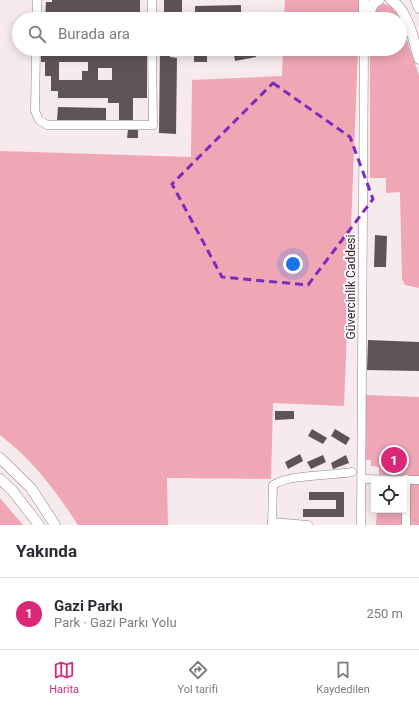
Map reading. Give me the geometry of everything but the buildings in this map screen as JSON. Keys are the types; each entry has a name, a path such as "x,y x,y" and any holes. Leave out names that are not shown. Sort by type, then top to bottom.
{"main road":[{"path":"364,0 365,12"},
{"path":"369,12 374,3 380,0"},
{"path":"416,0 419,8"},
{"path":"396,2 402,12"},
{"path":"407,22 419,49"},
{"path":"412,31 419,59"},
{"path":"0,458 31,488 55,525"},
{"path":"0,479 12,490 39,525"}],"street":[{"path":"37,0 37,12"},
{"path":"152,0 152,12"},
{"path":"36,56 35,111 39,120 47,125 153,126 152,56"},
{"name":"Güvercinlik Caddesi","path":"361,525 364,56"},
{"path":"308,525 272,523 273,485 297,478 352,472"},
{"path":"362,479 371,479"},
{"path":"407,479 419,480"},
{"path":"406,513 406,525"}],"highlighted area":[{"path":"273,83 350,137 373,199 308,285 222,277 172,184"}],"shaded area":[{"path":"285,0 360,0 359,12 284,12"},
{"path":"382,3 392,7 395,12 372,12 373,8"},
{"path":"407,40 419,75 419,288 405,285 402,279 400,192 386,193 386,178 370,178 370,56 407,56"},
{"path":"283,56 358,56 344,406 273,403 271,479 167,478 168,525 78,525 61,500 34,466 0,435 0,151 191,157 192,80 282,76"},
{"path":"366,395 419,397 419,525 376,525 377,513 407,513 407,477 379,477 379,467 371,466 371,460 365,460"},
{"path":"0,498 23,525 0,525"}],"place":[{"name":"Gazi Parkı","path":"394,460"}]}
